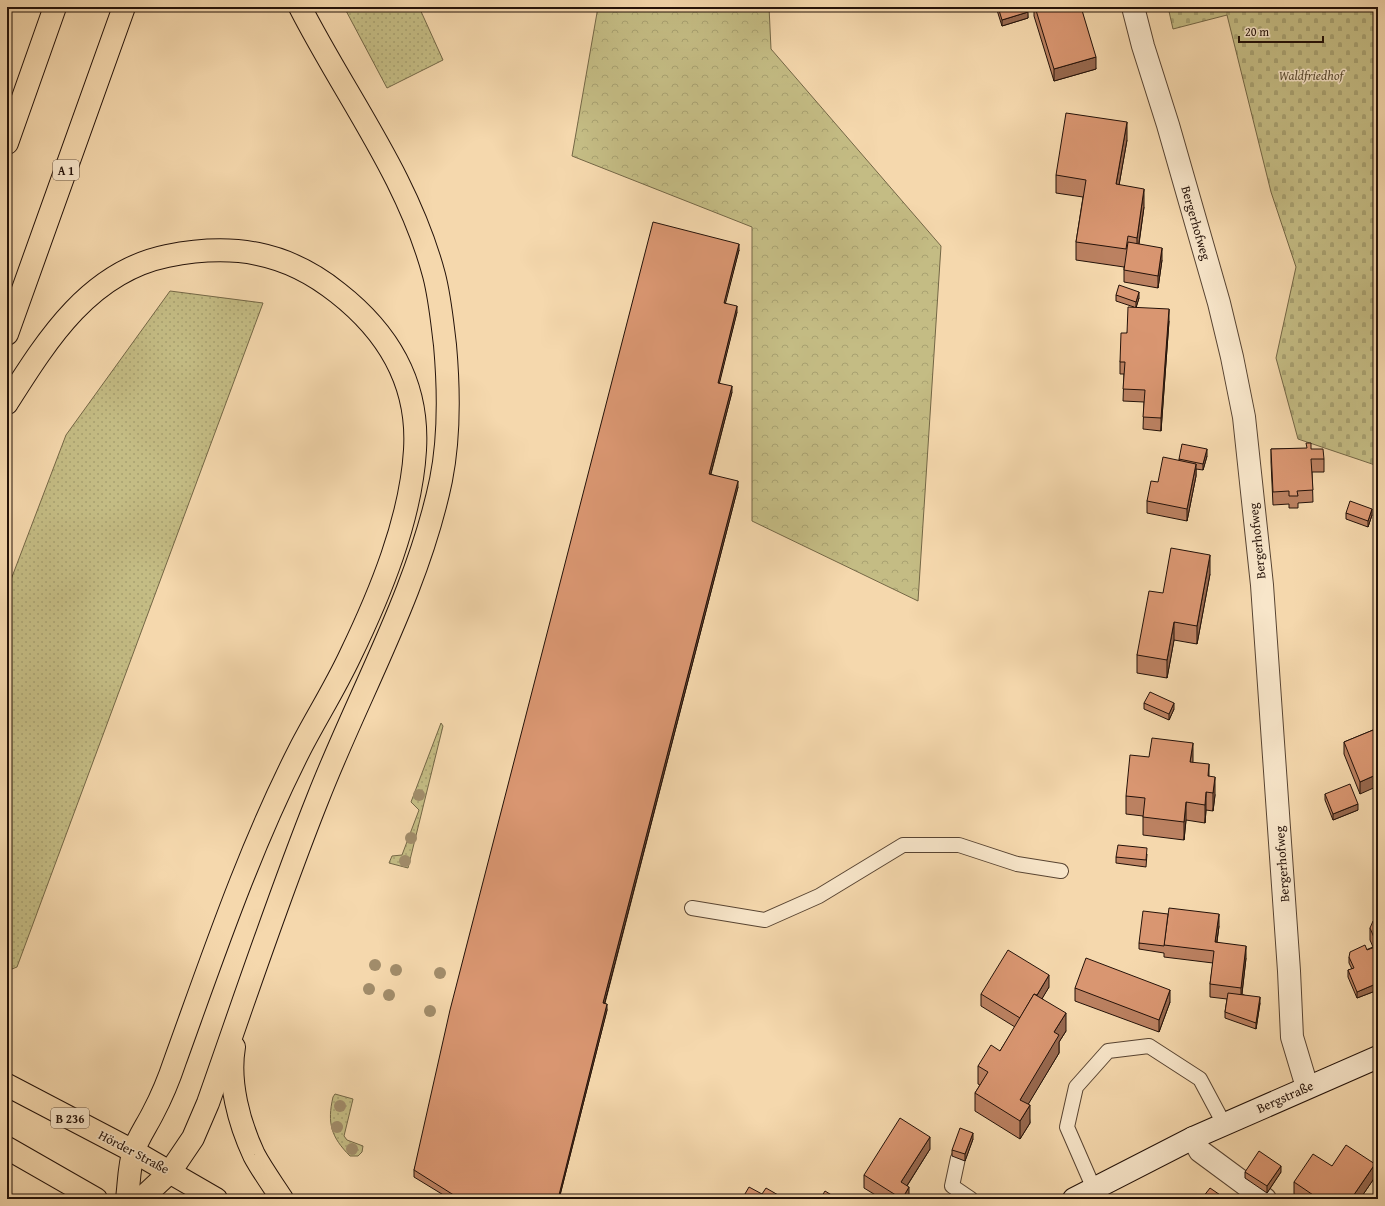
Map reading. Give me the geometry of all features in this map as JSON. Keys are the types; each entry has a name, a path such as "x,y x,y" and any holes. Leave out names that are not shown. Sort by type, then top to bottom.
{"main road":[{"path":"7,143 55,7"},
{"name":"A 1","path":"7,334 124,7"},
{"path":"141,1199 170,1172 193,1138 208,1103 317,798 390,629 421,549 441,478 448,424 448,389 442,315 435,278 424,242 404,192 377,141 300,7"},
{"path":"7,403 44,345 74,309 94,290 136,265 181,253 222,250 261,254 295,265 329,286 346,299 381,335 392,351 402,369 414,410 415,449 408,495 399,534 385,574 350,658 299,751 262,833 209,966 162,1096 133,1151 127,1199"},
{"path":"240,1010 234,1051 233,1082 239,1110 246,1136 255,1155 282,1199"},
{"name":"Hörder Straße","path":"7,1086 133,1151 216,1199"},
{"path":"7,1148 96,1199"}],"street":[{"name":"Bergerhofweg","path":"1133,7 1142,46 1168,125 1219,303 1232,357 1244,418 1262,585 1289,963 1292,1037 1307,1087"},
{"name":"Bergstraße","path":"1074,1199 1193,1138 1378,1057"},
{"path":"1193,1138 1200,1151 1266,1199"}],"lane":[{"path":"692,908 764,920 819,896 903,845 959,845 1017,864 1061,871"},
{"path":"1094,1188 1068,1127 1076,1087 1108,1051 1148,1046 1200,1080 1224,1124"},
{"path":"958,1158 952,1186 971,1199"}],"green space":[{"path":"344,7 419,7 443,60 387,88"},
{"path":"598,7 769,7 771,49 941,246 918,601 752,521 752,227 572,156"},
{"name":"Waldfriedhof","path":"1168,7 1378,7 1378,466 1298,439 1276,358 1296,267 1271,192 1227,15 1173,29"},
{"path":"170,291 263,303 17,967 7,971 7,590 66,435"},
{"path":"441,723 443,726 408,868 389,863 392,856 402,855 419,810 411,802"},
{"path":"335,1094 353,1099 344,1136 347,1140 363,1146 362,1152 358,1156 350,1156 338,1142 332,1129 330,1115 333,1097"}],"building":[{"path":"998,7 1027,7 1028,12 1002,20"},
{"path":"1035,7 1081,7 1096,57 1054,69"},
{"path":"1066,113 1127,122 1116,184 1144,189 1137,238 1128,236 1126,249 1076,242 1086,180 1056,175"},
{"path":"653,222 739,244 724,303 737,306 718,383 732,386 709,474 738,481 603,1003 607,1004 558,1199 460,1199 414,1170 450,1010"},
{"path":"1128,242 1162,248 1158,276 1124,270"},
{"path":"1119,285 1139,292 1136,302 1116,295"},
{"path":"1128,307 1169,309 1161,418 1143,417 1145,390 1123,389 1125,362 1120,362 1121,333 1127,333"},
{"path":"1306,443 1311,443 1311,449 1323,449 1324,459 1311,459 1313,490 1297,491 1298,496 1289,496 1289,491 1273,492 1271,449 1307,448"},
{"path":"1182,444 1207,449 1203,464 1179,459"},
{"path":"1163,457 1196,464 1187,509 1147,501 1151,481 1158,482"},
{"path":"1350,501 1372,509 1368,521 1346,513"},
{"path":"1171,548 1210,555 1197,626 1174,622 1167,660 1137,655 1149,591 1163,593"},
{"path":"1150,692 1174,703 1169,714 1144,703"},
{"path":"1378,728 1378,774 1360,782 1344,742"},
{"path":"1152,738 1193,743 1190,762 1209,764 1208,776 1215,777 1213,793 1206,792 1205,805 1186,802 1184,822 1143,817 1145,798 1126,796 1130,755 1149,757"},
{"path":"1350,784 1358,804 1333,814 1325,794"},
{"path":"1118,845 1147,848 1146,860 1116,857"},
{"path":"1169,908 1219,914 1215,942 1246,946 1241,988 1210,984 1214,951 1164,945"},
{"path":"1143,911 1168,914 1164,946 1139,943"},
{"path":"1378,919 1378,947 1370,928 1373,921"},
{"path":"1365,945 1367,950 1375,947 1378,953 1378,983 1357,992 1348,970 1354,968 1349,957 1350,952"},
{"path":"1008,950 1049,975 1037,995 1034,994 1020,1018 981,994"},
{"path":"1086,958 1170,990 1159,1020 1075,988"},
{"path":"1228,993 1260,997 1256,1023 1225,1012"},
{"path":"1034,994 1066,1013 1054,1032 1059,1035 1020,1100 1030,1105 1020,1121 975,1093 988,1072 978,1066 991,1045 1000,1051"},
{"path":"900,1118 930,1137 901,1182 909,1187 902,1199 864,1175"},
{"path":"960,1128 973,1133 965,1154 952,1150"},
{"path":"1346,1145 1375,1164 1351,1199 1319,1199 1294,1182 1313,1154 1332,1166"},
{"path":"1259,1151 1281,1166 1267,1186 1245,1172"},
{"path":"749,1187 762,1194 766,1188 785,1199 742,1199"},
{"path":"1210,1188 1226,1199 1206,1199 1203,1197"},
{"path":"825,1191 838,1199 820,1199"}]}
